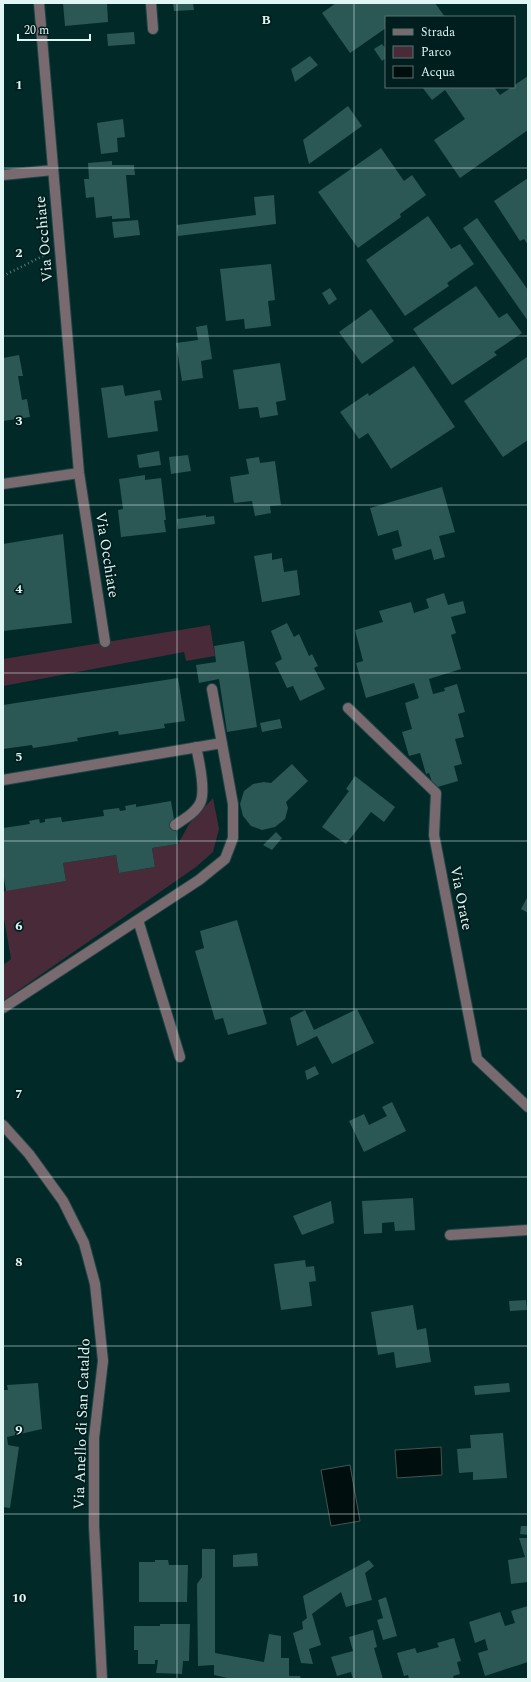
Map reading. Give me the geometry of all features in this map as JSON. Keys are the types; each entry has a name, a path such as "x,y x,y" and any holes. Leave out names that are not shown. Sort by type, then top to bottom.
{"street":[{"name":"Via Occhiate","path":"39,3 79,473 105,642"},
{"path":"150,3 153,28"},
{"path":"3,175 53,170"},
{"path":"3,484 79,473"},
{"path":"3,1008 199,880 225,859 233,838 232,804 212,689"},
{"name":"Via Orate","path":"348,708 436,793 434,835 477,1059 528,1107"},
{"path":"3,780 222,743"},
{"path":"175,825 192,814 201,801 201,777 196,747"},
{"path":"138,920 180,1056"},
{"name":"Via Anello di San Cataldo","path":"3,1126 29,1154 63,1201 84,1243 95,1284 102,1361 94,1438 94,1526 102,1679"},
{"path":"450,1235 528,1230"}],"path":[{"path":"3,276 60,246"}],"green space":[{"path":"210,625 215,656 186,661 184,652 3,686 3,659"},
{"path":"213,798 219,829 213,852 196,867 3,1001 3,965 11,959 3,913 3,891 66,881 63,863 116,855 119,873 155,867 152,848 178,844 189,824"}],"water":[{"path":"441,1447 442,1475 397,1478 395,1450"},
{"path":"350,1465 360,1521 331,1526 321,1470"}],"building":[{"path":"63,3 107,3 108,22 65,26"},
{"path":"173,3 193,3 194,10 174,11"},
{"path":"336,3 435,3 444,16 385,16 385,29 350,53 322,13"},
{"path":"134,32 135,44 108,46 107,34"},
{"path":"382,44 385,48 385,59 382,61 374,49"},
{"path":"310,56 318,65 295,82 291,69"},
{"path":"528,76 528,130 460,178 434,140 465,119 445,90 432,100 423,88 495,88 500,95 510,88 515,88 515,85"},
{"path":"348,106 362,126 309,164 303,140"},
{"path":"123,119 125,137 117,138 118,152 101,154 97,123"},
{"path":"381,148 404,181 412,175 426,195 400,214 401,217 358,248 318,192"},
{"path":"112,161 112,165 134,165 135,175 126,175 130,218 112,219 112,216 96,218 94,197 86,198 84,179 89,179 88,163"},
{"path":"528,178 528,245 524,239 520,241 494,201"},
{"path":"274,195 276,224 178,236 177,225 256,215 254,197"},
{"path":"428,216 451,249 460,244 474,264 447,283 449,286 405,316 366,260"},
{"path":"477,218 528,290 528,321 463,228"},
{"path":"138,220 140,235 114,238 112,222"},
{"path":"271,264 275,300 268,301 271,326 245,329 244,319 226,321 220,269"},
{"path":"476,286 499,318 507,313 522,333 494,352 497,355 452,385 413,329"},
{"path":"330,288 337,299 329,305 322,293"},
{"path":"371,309 394,341 362,364 339,332"},
{"path":"207,325 212,359 201,361 203,378 182,381 176,343 198,340 196,327"},
{"path":"19,355 23,376 18,376 22,400 27,399 30,417 3,421 3,358"},
{"path":"527,357 528,440 503,457 464,401"},
{"path":"280,363 286,400 276,402 278,415 260,418 258,407 239,409 233,370"},
{"path":"414,366 455,427 391,469 368,433 359,439 340,412 368,393 369,396"},
{"path":"123,385 125,396 160,390 162,400 154,401 158,431 108,438 101,388"},
{"path":"159,451 161,465 139,468 137,455"},
{"path":"188,455 191,471 171,474 169,457"},
{"path":"259,457 260,463 275,461 281,505 270,506 271,513 255,516 252,501 234,503 230,477 249,474 246,459"},
{"path":"145,475 145,480 161,478 166,532 121,537 118,510 123,509 119,479"},
{"path":"442,487 455,532 439,536 445,557 434,560 431,549 395,560 392,549 402,546 398,530 378,536 370,508"},
{"path":"206,515 206,517 214,516 215,524 178,529 177,519"},
{"path":"63,534 72,623 3,631 3,544"},
{"path":"272,553 272,560 282,558 284,572 297,570 300,595 262,602 254,556"},
{"path":"444,593 448,605 463,601 466,613 451,617 456,633 451,635 461,669 429,679 433,694 445,691 444,688 457,684 465,712 458,714 464,737 455,739 462,764 454,766 458,781 434,788 429,773 426,774 420,753 409,756 402,732 412,729 405,703 419,698 414,683 366,698 356,663 363,661 355,630 383,622 379,611 411,602 414,613 429,608 426,599"},
{"path":"287,623 294,637 299,634 309,656 312,654 318,666 314,668 325,689 300,701 293,686 287,688 275,663 282,659 271,631"},
{"path":"244,641 257,727 227,732 219,679 199,683 196,665 216,662 214,646"},
{"path":"178,678 185,721 164,724 165,728 119,735 118,731 77,738 78,741 33,748 32,745 3,749 3,705"},
{"path":"280,719 282,728 262,732 260,723"},
{"path":"292,764 308,781 286,802 288,808 285,819 275,827 262,830 251,826 243,816 240,804 244,791 253,784 264,782 271,783"},
{"path":"355,776 395,807 384,822 371,812 346,844 322,827 349,791 346,789"},
{"path":"171,801 178,844 152,848 155,867 119,873 116,855 63,863 66,881 6,891 3,872 3,828 30,824 29,821 39,819 40,823 45,822 45,819 61,817 62,822 104,816 103,810 119,808 120,811 126,810 125,806 136,804 136,807"},
{"path":"276,832 282,838 272,850 263,845"},
{"path":"528,896 528,913 521,909"},
{"path":"237,920 267,1024 228,1035 223,1018 215,1020 195,951 204,948 200,931"},
{"path":"357,1009 374,1043 332,1064 317,1036 297,1046 290,1018 305,1010 314,1030"},
{"path":"315,1066 319,1074 307,1080 305,1071"},
{"path":"392,1102 406,1131 364,1152 349,1121 364,1114 369,1125 387,1116 382,1107"},
{"path":"413,1198 415,1230 395,1231 394,1222 382,1223 382,1233 364,1234 362,1201"},
{"path":"331,1201 334,1223 302,1235 293,1216"},
{"path":"305,1260 306,1267 314,1266 316,1281 309,1282 312,1306 281,1310 274,1264"},
{"path":"526,1300 527,1310 510,1311 509,1301"},
{"path":"413,1305 417,1330 426,1328 431,1362 396,1368 394,1352 378,1355 371,1312"},
{"path":"38,1383 42,1429 7,1437 8,1445 19,1447 10,1508 3,1507 3,1390 8,1390 7,1385"},
{"path":"509,1383 510,1392 475,1395 474,1386"},
{"path":"503,1433 507,1478 473,1480 473,1472 459,1473 457,1449 471,1448 470,1435"},
{"path":"521,1526 528,1526 528,1535 520,1534"},
{"path":"519,1538 528,1538 528,1582 511,1584 508,1560 525,1557"},
{"path":"202,1549 215,1549 215,1653 264,1662 269,1634 281,1636 281,1658 289,1658 289,1676 300,1676 301,1679 232,1679 214,1675 214,1665 198,1666 197,1584 202,1577"},
{"path":"257,1553 258,1566 233,1567 233,1555"},
{"path":"155,1560 168,1560 169,1565 188,1565 187,1602 139,1602 139,1562 155,1562"},
{"path":"369,1560 374,1566 365,1573 372,1600 346,1607 341,1592 312,1614 321,1645 309,1649 313,1664 301,1663 293,1633 303,1629 302,1622 307,1618 303,1596"},
{"path":"386,1597 397,1636 383,1640 377,1620 383,1618 378,1600"},
{"path":"528,1606 528,1662 485,1676 478,1653 488,1650 485,1639 475,1643 469,1622 500,1612 505,1626 515,1623 511,1611"},
{"path":"160,1624 190,1624 189,1661 183,1661 182,1674 156,1673 158,1660 155,1660 155,1664 138,1664 138,1650 134,1650 134,1626 160,1626"},
{"path":"373,1630 377,1647 374,1648 383,1679 353,1679 351,1672 337,1676 331,1657 353,1651 349,1637"},
{"path":"454,1638 461,1661 457,1662 460,1674 453,1676 454,1679 409,1679 408,1675 404,1676 397,1653 415,1648 417,1653 439,1647 437,1643"}]}
